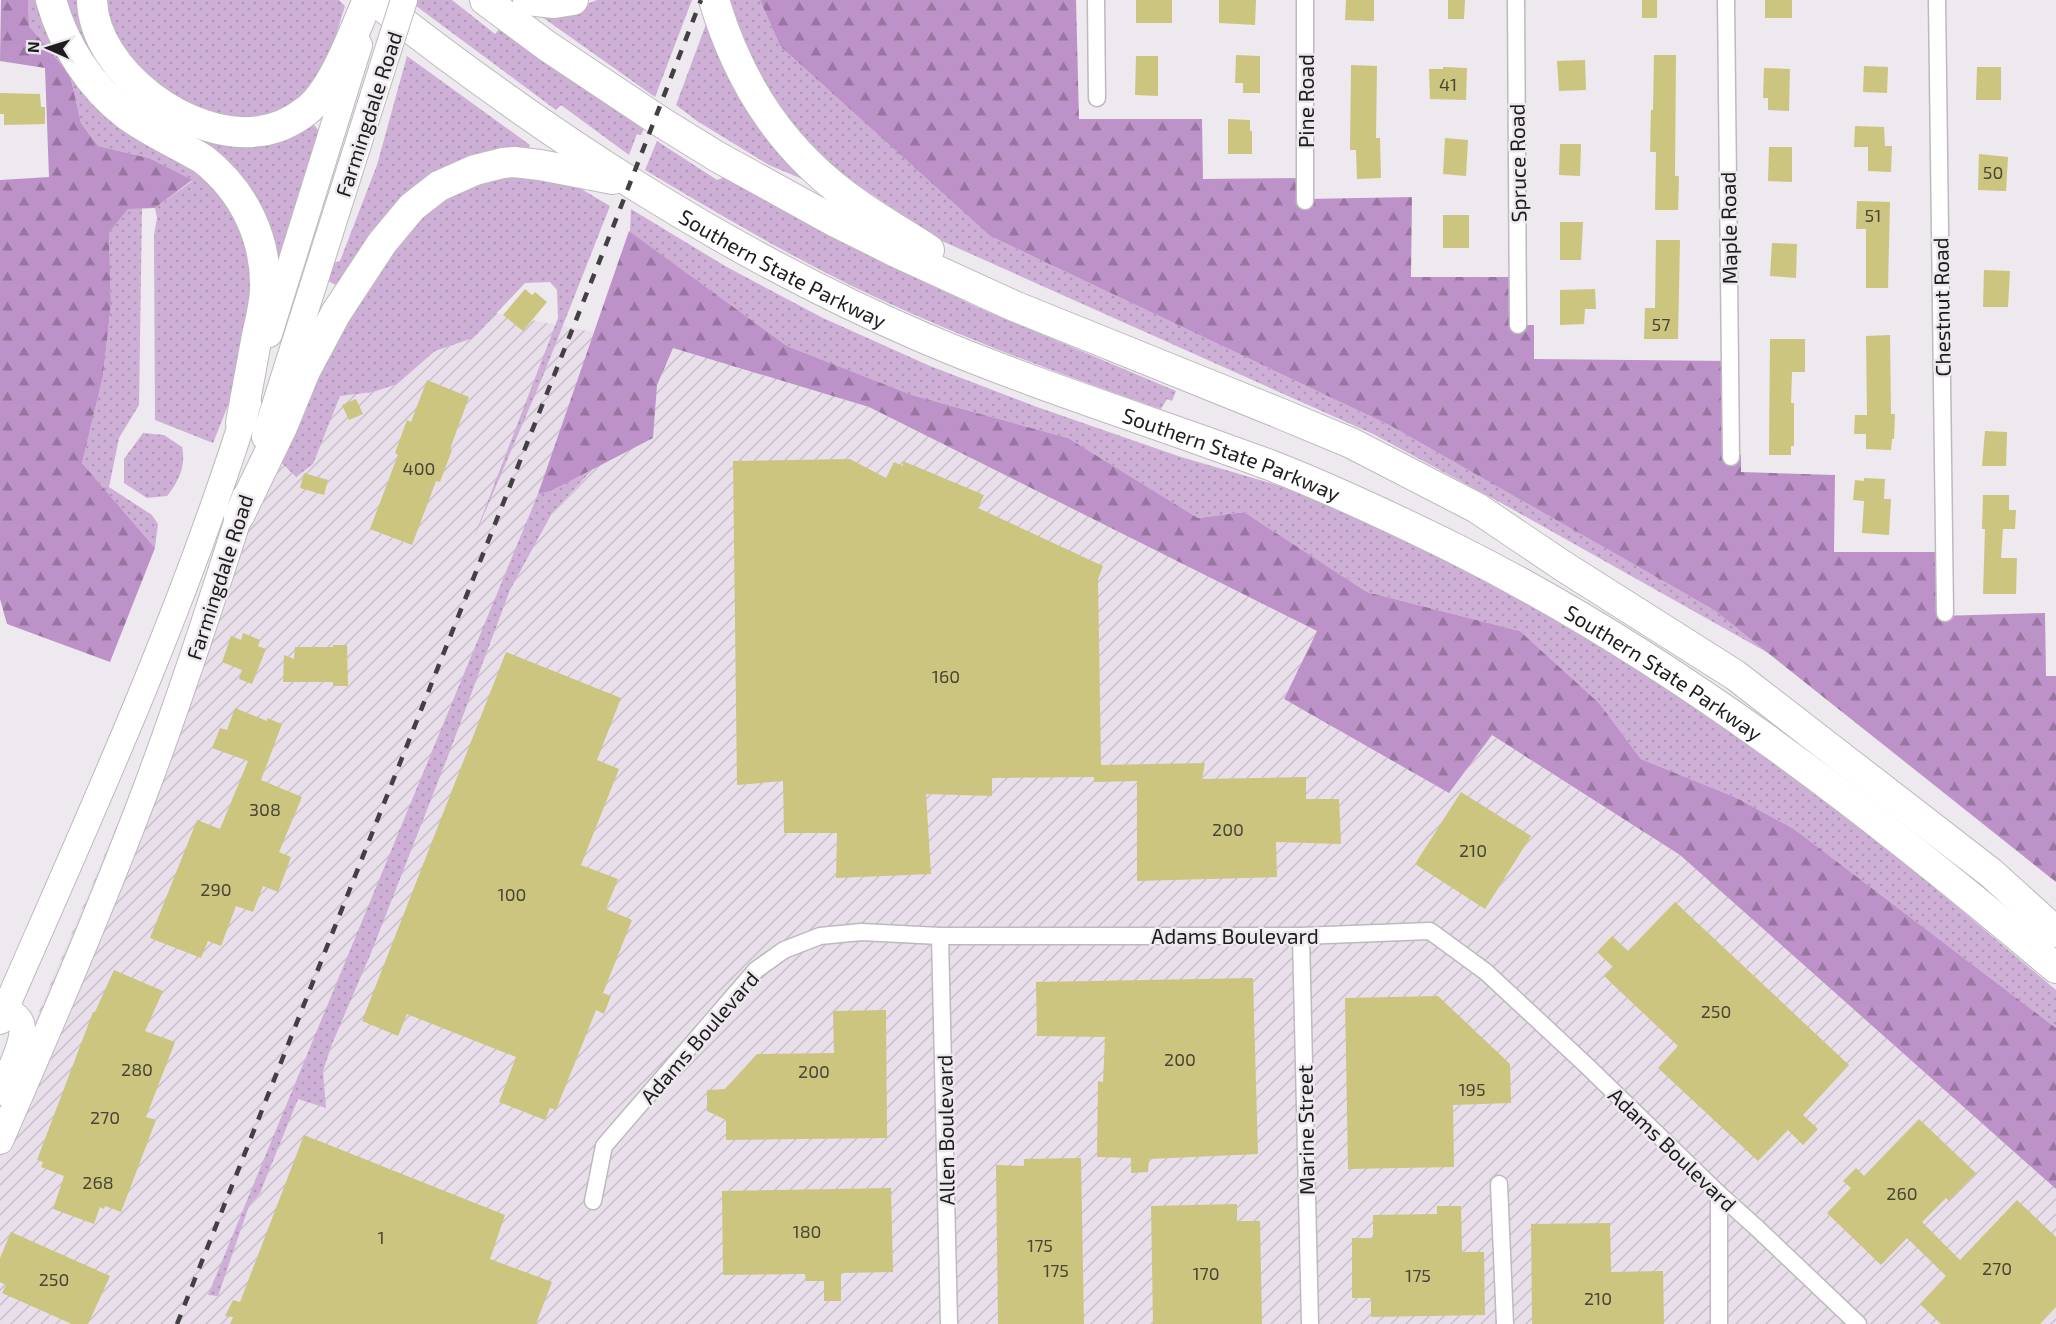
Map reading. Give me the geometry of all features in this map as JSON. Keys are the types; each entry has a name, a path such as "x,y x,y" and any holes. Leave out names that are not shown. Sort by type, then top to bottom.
{"highway":[{"path":"51,0 62,31 72,50 84,70 111,101 128,115 213,167 235,191 251,219 264,261 265,293 242,423"},
{"path":"92,0 103,42 119,66 146,92 175,111 206,126 246,132 259,132 284,124 314,105 345,67 368,0"},
{"name":"Southern State Parkway","path":"374,0 518,108 627,182 744,249 866,312 989,365 1272,466 1335,492 1515,580 1631,647 1744,723 1906,844 2056,968"},
{"name":"Southern State Parkway","path":"484,0 603,85 716,156 834,221 1014,306 1320,430 1477,508 1563,566 1735,675 1991,873 2056,932"},
{"path":"528,0 554,3 573,0"},
{"path":"714,0 725,35 740,68 765,112 792,148 823,177 860,205 1014,306"},
{"path":"239,516 282,428 305,371 336,313 382,243 425,196 439,186 475,170 514,162 627,182"}],"main road":[{"name":"Farmingdale Road","path":"3,1015 139,700 178,601 242,423 345,67 374,0"},
{"name":"Farmingdale Road","path":"0,1141 84,946 146,790 178,700 404,0"},
{"path":"0,1092 22,1033 20,1021 3,1015"}],"street":[{"path":"1096,0 1097,98"},
{"name":"Pine Road","path":"1305,0 1305,201"},
{"name":"Spruce Road","path":"1516,0 1518,325"},
{"name":"Maple Road","path":"1726,0 1731,457"},
{"name":"Chestnut Road","path":"1937,0 1945,614"},
{"name":"Adams Boulevard","path":"593,1201 604,1146 756,970 784,950 820,936 861,932 940,936 1301,936 1430,931 1486,972 1858,1324"},
{"name":"Allen Boulevard","path":"940,936 949,1324"},
{"name":"Marine Street","path":"1301,936 1310,1324"},
{"path":"1498,1184 1505,1324"},
{"path":"1719,1194 1719,1324"}],"shaded area":[{"path":"28,0 45,0 66,48 227,188 259,272 237,383 213,443 155,420 154,235 157,218 155,208 192,181 149,158 98,146 81,123 70,75 29,26"},
{"path":"67,0 86,0 170,116 311,121 322,135 275,286 271,246 120,93 82,43"},
{"path":"105,0 339,0 345,6 327,64 296,105 256,122 217,117 171,98 120,50 105,10"},
{"path":"408,0 452,0 495,34 500,28 644,129 641,135 637,134 629,155 561,105 556,110"},
{"path":"597,0 692,0 655,97 535,12 577,8"},
{"path":"729,0 760,0 780,46 990,236 1391,426 1714,610 1770,654 1373,434 942,241 826,161 779,109 745,43"},
{"path":"712,8 814,184 769,165 697,121 676,105"},
{"path":"407,56 530,145 528,151 466,162 335,299 336,285 326,280 332,263 340,261 377,165"},
{"path":"657,141 717,180 725,177 855,248 979,308 1176,391 1172,401 1167,399 1161,409 1082,381 963,336 822,271 720,215 645,170"},
{"path":"490,176 575,179 583,190 610,206 543,376 473,540 558,318 557,290 550,282 525,283 473,338 435,351 397,384 373,392 340,396 313,464 296,477 280,461 304,394 398,239 445,193"},
{"path":"142,208 139,405 119,438 109,487 152,515 158,524 155,548 82,463 103,376 111,304 109,233 128,209"},
{"path":"631,209 725,266 823,318 930,366 1037,407 1181,457 1301,492 1494,581 1580,631 1709,716 1879,841 2056,990 2056,1028 1794,829 1737,798 1641,759 1599,703 1520,631 1367,592 1244,512 1198,518 1068,438 912,395 787,346 630,232"},
{"path":"386,291 673,348 869,407 1317,631 1284,699 1449,793 1492,735 1680,855 2056,1189 2056,1324 0,1324 0,1105 273,451"},
{"path":"143,433 164,435 182,447 183,461 180,473 167,496 147,498 124,483 124,459"},
{"path":"592,470 552,513 510,590 371,953 332,1044 323,1071 326,1108 298,1099 260,1193 249,1206 218,1296 208,1295 538,494 551,491"}],"green space":[{"path":"1,0 28,0 29,26 70,75 81,123 98,146 149,158 192,180 155,208 128,209 109,233 111,304 103,376 82,463 155,548 110,662 7,624 0,599 0,180 49,177 45,68 0,61"},
{"path":"760,0 1076,0 1079,119 1202,119 1203,179 1305,178 1306,199 1412,197 1411,277 1513,277 1516,325 1534,325 1534,359 1730,361 1731,454 1741,455 1741,472 1835,475 1834,552 1937,552 1939,616 2045,613 2046,676 2056,676 2056,882 1714,610 1391,426 990,236 780,46"},
{"path":"629,231 787,346 912,395 1068,438 1198,518 1244,512 1367,592 1520,631 1599,703 1641,759 1737,798 1794,829 2056,1028 2056,1189 1680,855 1492,735 1449,793 1284,699 1317,631 869,407 673,348 657,385 653,438 551,491 538,494"}],"building":[{"path":"1136,0 1172,0 1172,23 1136,23"},
{"path":"1219,0 1256,0 1255,25 1219,23"},
{"path":"1346,0 1374,0 1374,21 1345,20"},
{"path":"1448,0 1465,0 1464,19 1448,19"},
{"path":"1642,0 1657,0 1657,18 1642,18"},
{"path":"1765,0 1792,0 1792,18 1765,18"},
{"path":"1236,55 1260,56 1260,93 1243,93 1243,83 1235,83"},
{"path":"1654,55 1676,55 1675,176 1679,176 1678,210 1655,210 1656,152 1650,152"},
{"path":"1136,56 1158,56 1158,96 1135,95"},
{"path":"1585,60 1586,90 1559,91 1557,61"},
{"path":"1351,65 1377,66 1376,138 1380,138 1381,178 1357,179 1356,150 1350,150"},
{"path":"1864,66 1888,67 1887,93 1863,92"},
{"path":"1443,67 1467,68 1466,100 1430,99 1429,69 1443,69"},
{"path":"1977,67 2001,67 2001,100 1976,100"},
{"path":"1764,68 1790,69 1789,111 1768,110 1768,98 1763,98"},
{"path":"0,93 40,94 41,107 45,107 45,124 4,125 4,114 0,114"},
{"path":"1228,119 1250,120 1252,154 1228,154"},
{"path":"1855,126 1884,127 1885,146 1892,146 1891,172 1868,171 1868,147 1854,147"},
{"path":"1445,138 1468,140 1466,176 1443,174"},
{"path":"1560,144 1581,144 1580,176 1559,175"},
{"path":"1769,147 1792,147 1792,182 1768,181"},
{"path":"1979,154 2008,157 2006,191 1978,190"},
{"path":"1857,201 1890,202 1888,288 1866,288 1866,229 1856,229"},
{"path":"1443,215 1469,215 1469,248 1443,248"},
{"path":"1560,222 1583,222 1581,260 1560,260"},
{"path":"1656,240 1680,240 1678,339 1644,339 1645,308 1655,308"},
{"path":"1772,243 1797,244 1796,278 1770,276"},
{"path":"1984,270 2010,271 2008,307 1983,307"},
{"path":"525,289 532,295 535,292 547,302 523,331 503,315"},
{"path":"1595,289 1596,309 1585,309 1584,324 1560,325 1560,290"},
{"path":"1890,335 1891,414 1895,414 1894,439 1892,439 1891,450 1866,449 1866,434 1854,434 1855,415 1867,415 1866,336"},
{"path":"1770,339 1805,339 1805,372 1792,372 1791,403 1794,403 1794,446 1791,446 1791,455 1769,455"},
{"path":"427,380 469,397 440,482 436,481 412,545 370,529 398,455 395,453 407,420 411,422"},
{"path":"356,399 363,414 349,420 342,405"},
{"path":"1985,431 2007,432 2006,466 1982,466"},
{"path":"850,459 886,478 894,462 903,466 903,461 984,495 978,508 1103,566 1098,579 1101,765 1205,763 1202,779 1306,777 1306,799 1339,799 1341,844 1276,842 1277,877 1137,881 1137,781 1094,782 1094,777 992,778 992,796 926,794 931,874 836,878 837,833 784,833 783,781 737,785 733,461"},
{"path":"304,473 328,480 324,495 300,488"},
{"path":"1864,478 1885,479 1884,499 1891,499 1889,535 1862,533 1864,501 1853,500 1855,480 1864,481"},
{"path":"1983,495 2009,495 2009,510 2016,510 2015,529 2003,529 2001,558 2017,558 2016,594 1983,594 1985,529 1982,529"},
{"path":"243,633 260,640 258,646 266,649 252,684 239,679 242,670 222,662 231,636 241,640"},
{"path":"333,645 347,645 348,686 333,686 333,682 283,682 284,655 294,659 295,647 333,647"},
{"path":"506,652 621,698 597,760 619,769 581,865 618,879 606,909 632,920 603,993 611,996 604,1014 596,1010 556,1110 550,1108 545,1120 499,1102 516,1057 407,1014 398,1036 362,1021"},
{"path":"235,708 267,721 267,718 282,724 261,780 302,797 279,852 291,857 278,892 263,886 253,912 236,906 221,946 208,941 201,958 150,938 197,820 220,829 248,761 212,748 220,728 227,730"},
{"path":"1461,792 1531,836 1485,909 1415,864"},
{"path":"1675,902 1849,1065 1803,1115 1818,1129 1803,1145 1788,1130 1758,1161 1658,1068 1678,1046 1604,976 1613,967 1597,952 1612,936 1628,951"},
{"path":"114,970 163,991 145,1031 175,1042 146,1117 156,1120 121,1212 105,1206 104,1209 100,1207 94,1224 53,1209 64,1176 41,1167 43,1162 37,1160 93,1012"},
{"path":"1253,978 1258,1154 1149,1159 1148,1172 1131,1173 1131,1158 1097,1157 1098,1081 1103,1082 1105,1037 1037,1036 1036,982"},
{"path":"1438,996 1510,1064 1511,1103 1453,1105 1454,1167 1348,1169 1345,998"},
{"path":"886,1010 887,1138 726,1140 726,1120 707,1111 707,1090 725,1089 757,1054 834,1053 833,1011"},
{"path":"1919,1119 1976,1173 1949,1201 1946,1198 1922,1222 1960,1260 2017,1200 2056,1237 2056,1307 2040,1324 1941,1324 1920,1304 1946,1276 1907,1238 1881,1265 1827,1213 1851,1188 1843,1181 1856,1168 1864,1176"},
{"path":"304,1135 505,1215 490,1259 552,1282 536,1324 230,1324 233,1317 225,1316 233,1300 240,1302"},
{"path":"1081,1158 1084,1324 998,1324 996,1165 1024,1166 1024,1159"},
{"path":"891,1188 893,1272 841,1273 841,1301 824,1301 824,1281 806,1281 805,1274 723,1275 722,1191"},
{"path":"1237,1204 1237,1221 1260,1221 1262,1324 1153,1324 1151,1206"},
{"path":"1437,1206 1461,1206 1462,1252 1484,1252 1485,1315 1371,1317 1371,1298 1352,1298 1352,1238 1373,1238 1373,1215 1437,1214"},
{"path":"1610,1223 1611,1272 1663,1271 1664,1324 1532,1324 1531,1224"},
{"path":"11,1232 110,1276 88,1324 72,1324 2,1293 6,1285 0,1282 0,1258"}],"railway":[{"path":"177,1324 701,0"}]}
